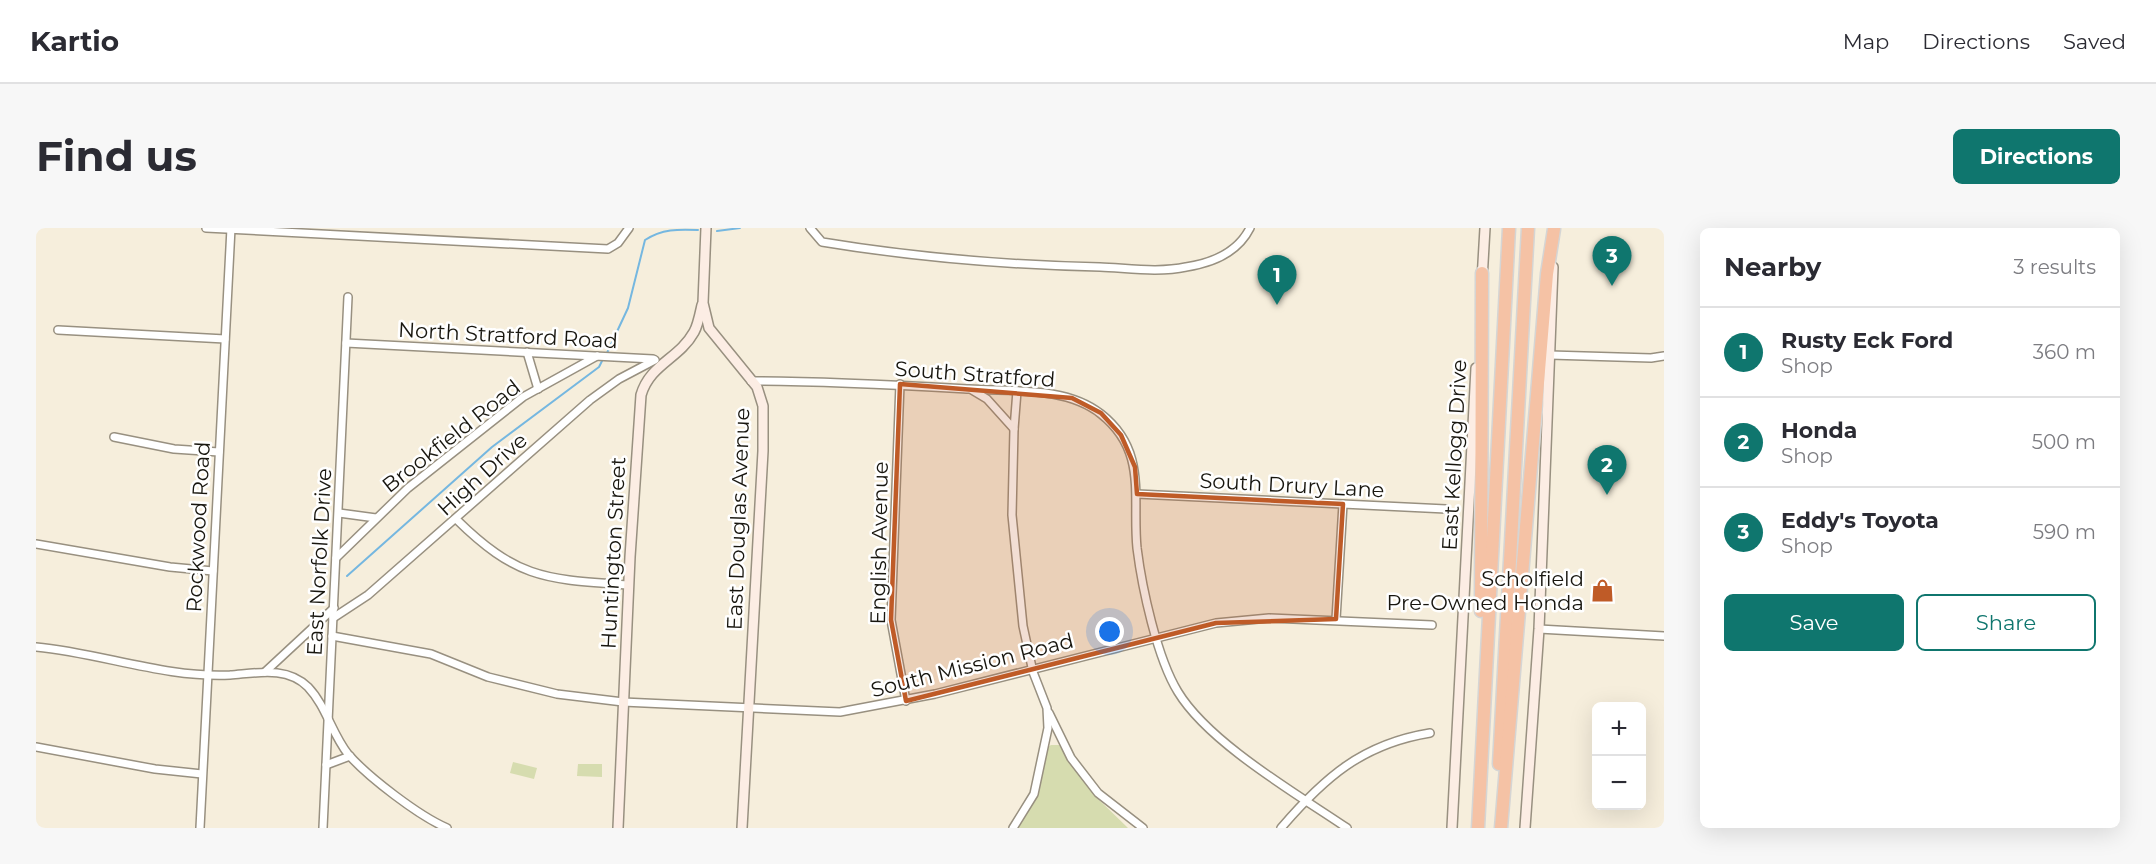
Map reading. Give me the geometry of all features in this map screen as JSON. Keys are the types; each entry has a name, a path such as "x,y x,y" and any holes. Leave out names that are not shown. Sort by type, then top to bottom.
{"highway":[{"path":"1478,828 1509,228"},
{"path":"1496,828 1528,228"},
{"path":"1501,828 1547,274 1554,228"},
{"path":"1480,800 1482,273"}],"main road":[{"name":"East Douglas Avenue","path":"706,228 703,303 710,328 757,387 763,406 763,452 742,828"},
{"name":"East Kellogg Drive","path":"1452,828 1485,228"},
{"path":"1526,828 1539,629 1554,228"},
{"name":"Huntington Street","path":"618,828 629,585 641,395 649,375 668,360 694,332 703,303"}],"street":[{"path":"206,228 608,249 618,243 628,231"},
{"path":"810,228 822,242 881,252 1040,266 1177,269 1221,256 1234,249 1250,228"},
{"name":"Rockwood Road","path":"200,828 231,229"},
{"name":"East Norfolk Drive","path":"323,828 348,297"},
{"path":"57,330 225,339"},
{"name":"North Stratford Road","path":"346,343 668,360"},
{"path":"527,352 538,389"},
{"path":"1550,355 1651,358 1664,356"},
{"name":"Brookfield Road","path":"336,558 408,488 523,397 597,356"},
{"path":"1651,358 1664,362"},
{"name":"High Drive","path":"333,618 368,595 590,399 619,379 656,360"},
{"name":"South Stratford","path":"752,381 900,384 1017,391 1072,398 1101,413 1127,445 1135,467 1137,547 1157,637 1178,692 1209,730 1347,828"},
{"name":"English Avenue","path":"900,384 891,620 906,701"},
{"path":"968,389 987,399 1014,429"},
{"path":"1017,391 1012,515 1023,626 1033,670 1047,708 1071,758 1098,793 1143,828"},
{"path":"114,437 174,449 219,452"},
{"name":"South Drury Lane","path":"1137,494 1446,509"},
{"path":"1336,619 1343,504"},
{"path":"339,513 376,518"},
{"path":"456,519 496,555 529,573 570,581 629,585"},
{"path":"36,544 170,567 213,571"},
{"path":"265,672 334,608"},
{"name":"South Mission Road","path":"332,636 432,654 488,677 557,694 623,702 840,712 906,701 1216,623 1269,618 1336,619 1432,625"},
{"path":"1539,629 1664,636"},
{"path":"36,647 65,650 159,670 207,674 286,673 308,687 350,756 388,790 447,828"},
{"path":"1013,828 1034,794 1048,728 1047,708"},
{"path":"1281,828 1305,800 1350,761 1401,738 1430,733"},
{"path":"36,747 155,769 202,774"},
{"path":"326,765 350,756"}],"highlighted area":[{"path":"900,384 1072,398 1101,413 1121,435 1135,467 1137,494 1343,504 1336,619 1216,623 906,701 891,620"}],"green space":[{"path":"1059,745 1094,795 1128,828 1018,828 1034,799 1048,747"},
{"path":"513,762 537,768 534,779 510,773"},
{"path":"578,764 602,764 602,777 577,776"}],"waterway":[{"path":"717,231 740,228"},
{"path":"607,353 628,308 645,240 670,230 698,230"},
{"path":"347,576 492,447 599,367 602,361"}],"place":[{"name":"Eddy's Toyota","path":"1612,286"},
{"name":"Rusty Eck Ford","path":"1277,305"},
{"name":"Honda","path":"1607,495"},
{"name":"Scholfield Pre-Owned Honda","path":"1602,590"}]}
